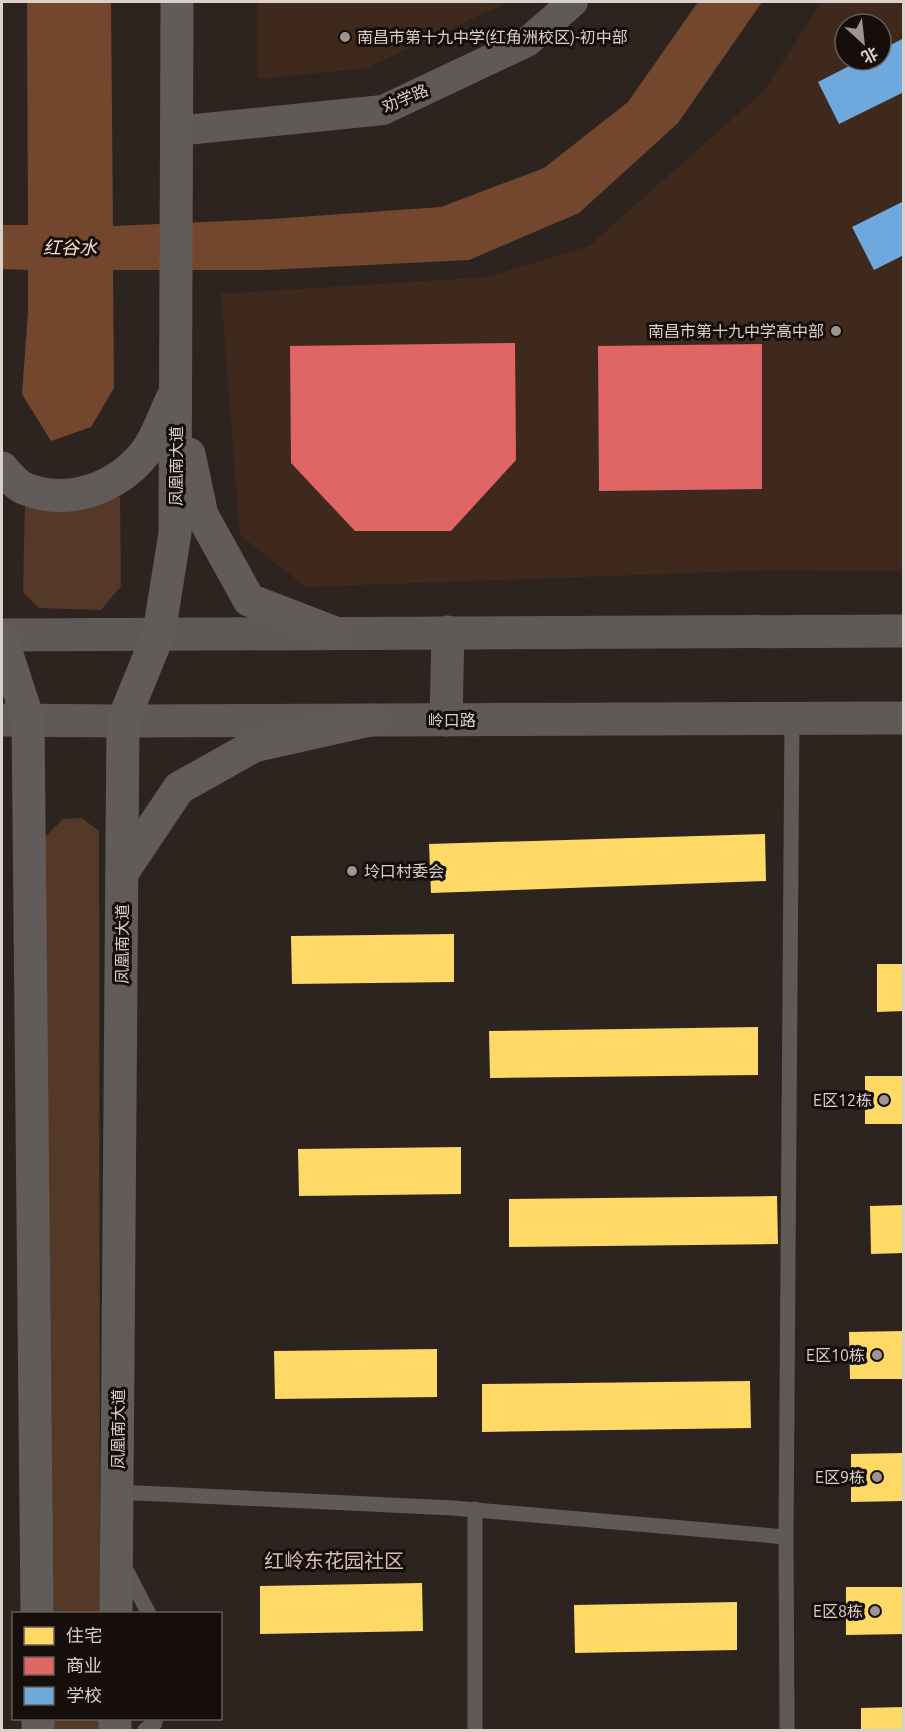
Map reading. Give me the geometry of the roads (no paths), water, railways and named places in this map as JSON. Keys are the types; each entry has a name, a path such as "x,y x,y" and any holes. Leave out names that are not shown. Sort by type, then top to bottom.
{"main road":[{"path":"176,130 177,2"},
{"name":"凤凰南大道","path":"116,1612 123,721 159,633 176,533 176,130"},
{"path":"2,468 24,489 59,497 95,490 121,477 146,452 176,391"},
{"path":"176,391 202,515 249,600 335,633"},
{"path":"2,637 15,720 37,1612"},
{"path":"122,873 179,788 254,746 370,720"}],"street":[{"name":"劝学路","path":"176,130 383,110 527,42 573,2"},
{"path":"2,637 159,633 903,631"},
{"path":"446,720 448,632"},
{"name":"岭口路","path":"15,720 903,718"}],"lane":[{"path":"787,1731 786,1537 792,718"},
{"path":"117,1492 475,1509 786,1537"},
{"path":"475,1509 475,1731"},
{"path":"117,1550 148,1612"},
{"path":"145,1731 155,1723 155,1720"}],"water":[{"name":"红谷水","path":"27,2 111,2 113,226 271,219 441,207 544,168 628,102 698,2 762,2 678,123 579,213 469,260 267,270 113,270 114,388 91,427 51,441 22,394 28,312 28,270 2,269 2,225 28,225"}],"place":[{"name":"南昌市第十九中学(红角洲校区)-初中部","path":"345,37"},
{"name":"南昌市第十九中学高中部","path":"836,331"},
{"name":"坽口村委会","path":"352,871"},
{"name":"E区12栋","path":"884,1100"},
{"name":"E区10栋","path":"877,1355"},
{"name":"E区9栋","path":"877,1477"},
{"name":"E区8栋","path":"875,1611"}],"district":[{"name":"红岭东花园社区","path":"334,1561"}]}
